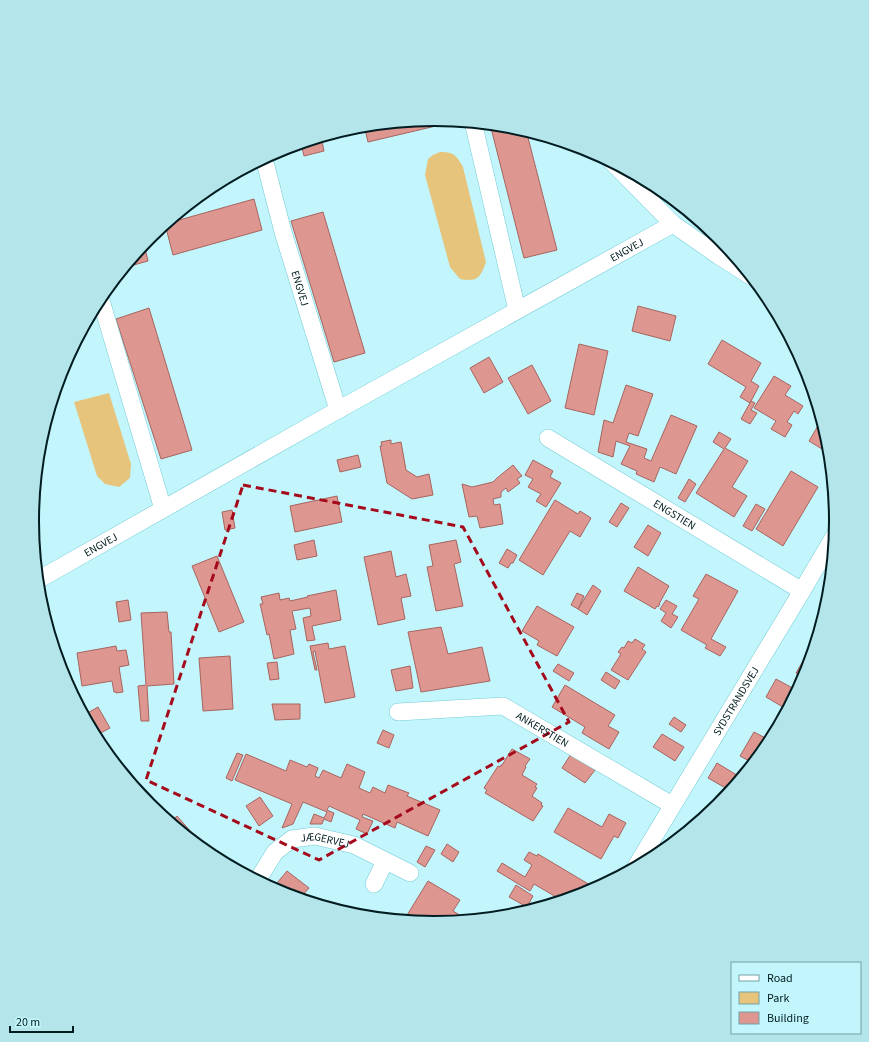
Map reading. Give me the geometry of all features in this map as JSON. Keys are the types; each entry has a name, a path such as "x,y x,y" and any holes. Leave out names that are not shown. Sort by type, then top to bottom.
{"street":[{"path":"474,128 517,310"},
{"name":"ENGVEJ","path":"266,166 284,232 338,410"},
{"path":"623,173 673,224 739,269"},
{"name":"ENGVEJ","path":"43,577 338,410 673,224"},
{"path":"103,306 162,509"},
{"name":"ENGSTIEN","path":"548,438 802,592"},
{"name":"SYDSTRANDSVEJ","path":"641,859 829,545"},
{"name":"ANKERSTIEN","path":"398,712 504,706 672,805"},
{"name":"JÆGERVEJ","path":"260,876 275,852 292,839 315,836 354,845 410,873"},
{"path":"374,884 385,861"}],"highlighted area":[{"path":"243,485 463,527 569,722 319,860 146,780"}],"green space":[{"path":"440,152 454,155 463,167 486,262 482,272 478,278 475,279 460,279 450,267 425,175 428,159"},
{"path":"109,393 131,464 130,478 119,487 105,484 97,476 74,402"}],"building":[{"path":"409,126 436,126 368,142 366,132"},
{"path":"491,130 528,137 557,250 524,258"},
{"path":"322,142 324,151 304,156 302,148"},
{"path":"254,199 262,230 173,255 167,231 178,220"},
{"path":"323,212 365,353 334,362 291,221"},
{"path":"146,251 148,261 133,265"},
{"path":"638,306 676,316 670,341 632,331"},
{"path":"149,308 192,450 161,459 116,319"},
{"path":"722,340 761,363 751,381 759,386 750,403 740,397 746,387 708,364"},
{"path":"579,344 608,351 594,415 565,408"},
{"path":"489,357 503,382 484,393 470,368"},
{"path":"532,365 551,401 528,414 508,378"},
{"path":"774,376 791,386 785,395 803,406 798,414 794,411 787,422 792,425 785,437 771,429 776,421 754,408"},
{"path":"626,385 653,394 638,436 629,433 626,442 647,449 644,458 651,461 671,415 697,426 676,474 660,467 654,482 636,474 637,471 621,464 630,446 616,441 613,457 598,452 604,420 613,423"},
{"path":"751,401 755,403 751,410 757,413 750,424 741,419"},
{"path":"818,425 823,450 809,441"},
{"path":"719,432 731,439 725,448 748,461 732,487 747,496 734,517 696,493 724,449 713,442"},
{"path":"391,440 391,444 401,442 406,470 417,477 429,474 433,495 412,499 387,483 380,446 382,446 381,442"},
{"path":"358,455 361,467 340,472 337,460"},
{"path":"533,460 553,471 550,477 561,483 546,507 536,501 541,494 528,487 533,479 525,475"},
{"path":"513,465 522,476 517,479 520,483 508,492 506,488 501,492 501,497 493,499 494,505 500,504 503,524 480,528 477,516 469,517 462,484 472,487 493,482"},
{"path":"791,471 818,487 783,546 756,529"},
{"path":"689,479 696,484 685,502 678,498"},
{"path":"337,496 342,522 295,532 290,506"},
{"path":"555,500 578,514 580,511 591,518 580,537 570,531 543,575 519,560"},
{"path":"621,503 629,508 617,527 609,522"},
{"path":"756,504 765,509 752,531 743,526"},
{"path":"232,510 235,528 225,530 222,512"},
{"path":"648,525 661,533 648,556 634,547"},
{"path":"314,540 317,556 297,560 294,545"},
{"path":"456,540 461,562 454,564 463,606 436,611 427,567 433,566 429,545"},
{"path":"507,549 517,555 513,563 511,563 508,568 499,563"},
{"path":"391,551 396,577 406,574 411,596 401,598 405,619 378,625 364,557"},
{"path":"217,556 244,622 219,632 192,566"},
{"path":"638,567 669,586 660,604 655,609 624,591"},
{"path":"706,574 738,591 711,639 726,647 720,656 705,648 707,645 681,630 699,599 693,596"},
{"path":"593,585 601,591 587,615 578,609"},
{"path":"336,590 341,620 312,626 315,640 307,641 303,618 311,616 310,608 292,611 296,629 290,630 294,654 274,659 269,634 267,635 260,604 263,604 261,597 279,593 280,600 289,598 290,601"},
{"path":"577,593 584,596 578,609 571,605"},
{"path":"128,600 131,620 119,622 116,602"},
{"path":"666,600 677,606 672,614 678,617 671,628 661,621 666,613 660,609"},
{"path":"537,606 574,627 557,656 537,645 539,641 522,631"},
{"path":"167,612 169,632 171,632 174,684 147,686 149,721 141,721 138,686 146,685 141,613"},
{"path":"441,627 448,654 482,647 490,681 421,692 408,632"},
{"path":"635,639 645,645 642,649 646,652 628,680 611,670 621,654 618,652 622,647 624,648 628,641 632,643"},
{"path":"328,643 329,649 345,646 355,697 325,703 315,651 313,652 317,670 315,670 310,646"},
{"path":"116,646 117,651 126,650 129,665 119,667 123,692 114,692 112,681 82,686 77,653"},
{"path":"806,655 799,675 796,673"},
{"path":"230,656 233,709 203,711 199,658"},
{"path":"277,662 279,679 270,680 267,663"},
{"path":"558,664 574,673 569,681 553,671"},
{"path":"410,666 413,688 396,691 391,670"},
{"path":"606,672 620,681 615,689 601,680"},
{"path":"776,679 793,688 783,707 766,697"},
{"path":"565,685 615,715 608,726 619,732 609,749 582,733 585,727 552,707"},
{"path":"272,704 300,704 300,719 275,720"},
{"path":"98,707 110,728 101,733 89,712"},
{"path":"674,717 686,725 681,732 669,724"},
{"path":"383,730 394,735 389,748 377,743"},
{"path":"754,732 765,738 749,761 740,756"},
{"path":"662,734 684,747 675,761 653,747"},
{"path":"512,749 530,759 525,766 526,767 522,775 537,784 535,787 537,788 532,796 542,803 541,805 543,806 533,821 485,793 487,790 484,788 498,766 500,767 502,765"},
{"path":"237,753 243,755 232,781 226,778"},
{"path":"246,754 286,771 290,760 307,767 309,764 318,768 315,776 319,778 323,770 341,778 347,764 365,772 359,788 370,793 373,787 385,793 388,785 409,793 407,796 440,810 428,836 397,822 395,828 363,814 362,817 373,821 367,834 356,829 360,820 329,806 327,810 334,813 331,822 324,819 322,824 310,824 314,814 324,818 327,812 303,802 293,824 282,828 292,804 235,780"},
{"path":"571,754 595,770 585,783 562,768"},
{"path":"717,763 737,775 726,788 708,778"},
{"path":"260,797 273,816 259,826 246,806"},
{"path":"568,808 602,827 609,814 626,823 618,838 614,836 601,859 554,832"},
{"path":"177,816 193,834 174,818"},
{"path":"447,844 459,852 453,862 441,854"},
{"path":"426,846 435,850 425,867 417,862"},
{"path":"529,852 537,856 538,854 589,885 557,897 534,884 530,891 497,871 502,863 525,877 532,865 524,860"},
{"path":"287,871 309,888 303,894 277,883"},
{"path":"428,881 460,900 453,911 461,916 407,916"},
{"path":"516,885 533,896 528,905 525,906 509,897"}]}
